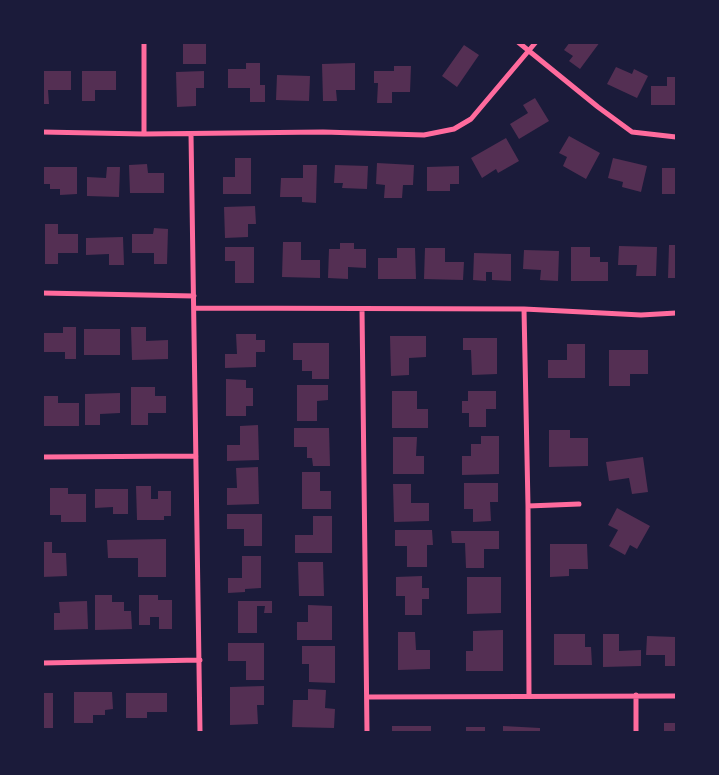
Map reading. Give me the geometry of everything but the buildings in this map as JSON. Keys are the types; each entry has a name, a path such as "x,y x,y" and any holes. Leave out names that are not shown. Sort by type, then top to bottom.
{"street":[{"path":"144,42 144,134"},
{"path":"518,42 632,132 676,137"},
{"path":"42,132 144,134 323,132 424,135 454,130 471,119 530,52 536,42"},
{"path":"191,134 200,732"},
{"path":"42,294 194,296"},
{"path":"194,308 524,310 641,315 676,313"},
{"path":"362,309 368,732"},
{"path":"524,310 529,695"},
{"path":"42,457 196,456"},
{"path":"528,506 579,504"},
{"path":"42,663 200,660"},
{"path":"636,695 636,732"},
{"path":"367,697 676,696"}]}
